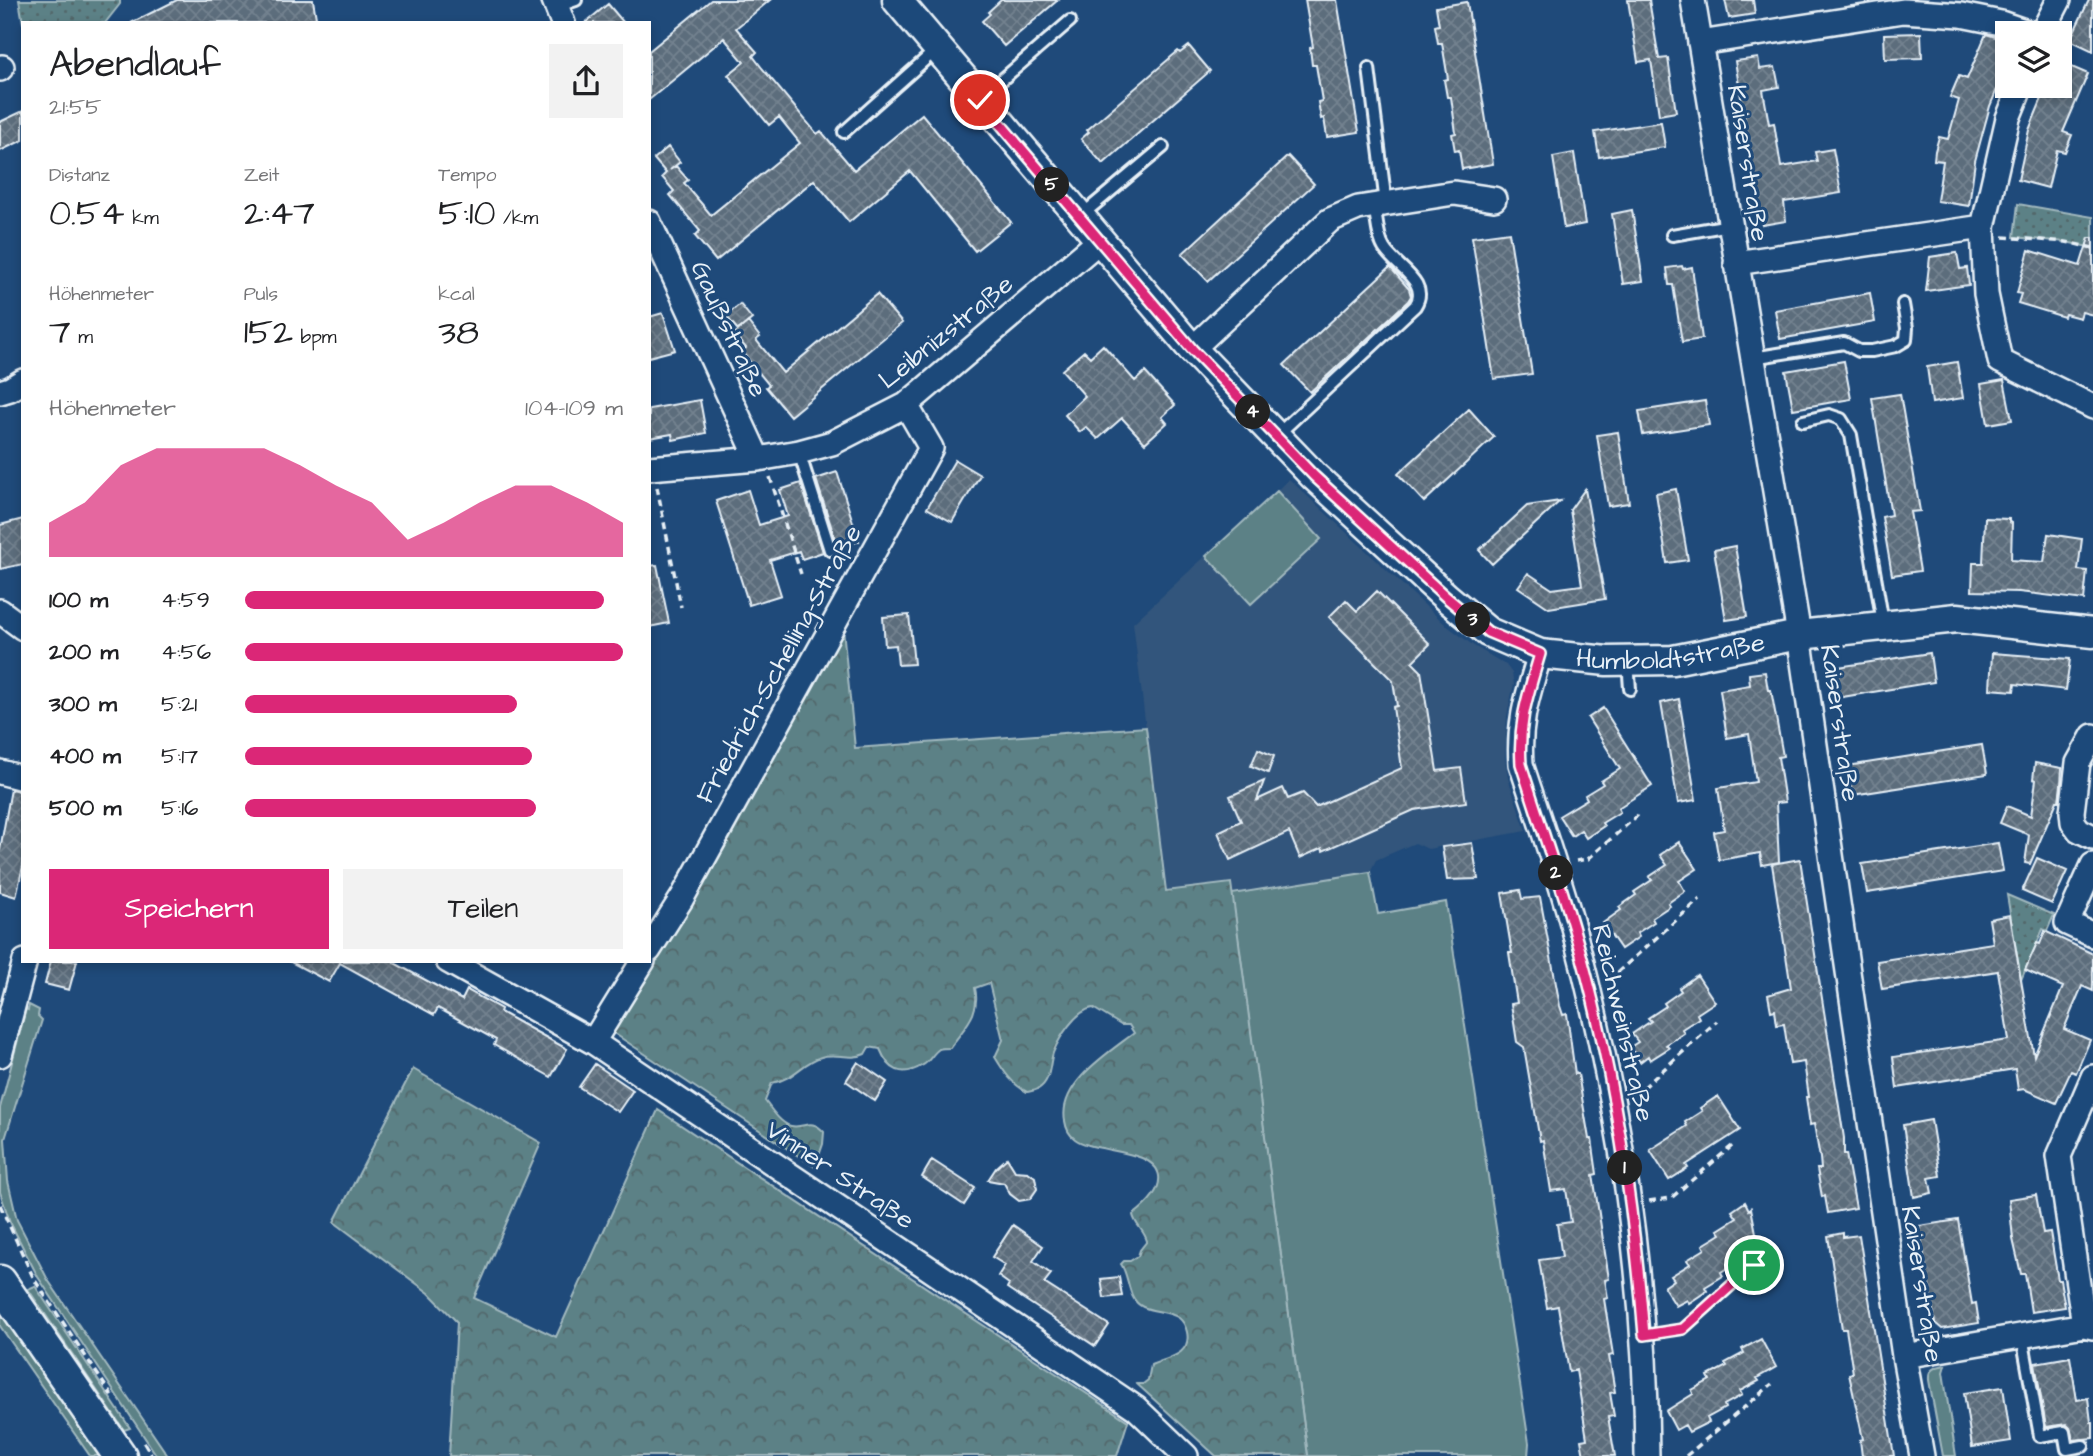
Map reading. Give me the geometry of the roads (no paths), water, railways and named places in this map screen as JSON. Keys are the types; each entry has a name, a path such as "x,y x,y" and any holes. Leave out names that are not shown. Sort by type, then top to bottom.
{"main road":[{"path":"1,1281 128,1445"}],"street":[{"name":"Humboldtstraße","path":"897,0 1192,349 1314,476 1488,632 1540,654 1607,661 1673,660 1799,635 1957,618 2093,634"},
{"name":"Kaiserstraße","path":"1693,0 1799,635 1904,1356 1922,1456"},
{"path":"2048,21 2059,0"},
{"path":"1700,43 1903,11 1961,15 1995,22"},
{"path":"2016,98 2008,118 1983,231 1986,294 2000,361 2093,407"},
{"path":"1192,349 1330,220 1358,208 1454,193 1494,199"},
{"name":"Gaußstraße","path":"651,226 761,459"},
{"path":"1736,263 1983,231"},
{"name":"Leibnizstraße","path":"651,468 761,459 832,443 906,405 1099,241"},
{"path":"0,392 21,382"},
{"name":"Friedrich-Schelling-Straße","path":"651,947 688,886 931,448 906,405"},
{"path":"0,611 21,627"},
{"name":"Reichweinstraße","path":"1540,654 1519,736 1521,764 1586,977 1613,1095 1638,1263 1644,1335 1647,1456"},
{"path":"2093,736 2078,763 2072,812 2073,822 2079,830 2093,836"},
{"path":"0,772 21,777"},
{"path":"2093,865 2067,923 2093,936"},
{"path":"0,1055 24,963"},
{"name":"Vinner Straße","path":"452,963 593,1042 1136,1408 1186,1456"},
{"path":"593,1042 642,963"},
{"path":"1904,1356 2089,1326 2059,1156 2093,1077"}],"lane":[{"path":"980,100 1070,21"},
{"path":"844,132 937,49"},
{"path":"1276,436 1420,300 1421,293 1417,284 1384,248 1368,68"},
{"path":"1079,217 1163,147"},
{"path":"1672,236 1730,225"},
{"path":"1752,358 1844,343 1859,351 1896,346 1906,340 1903,304"},
{"path":"1803,421 1829,415 1842,419 1851,435 1884,626"},
{"path":"799,452 830,550"},
{"path":"1628,661 1630,690"},
{"path":"2022,1336 2040,1437 2064,1432 2067,1449 2083,1446"}]}
